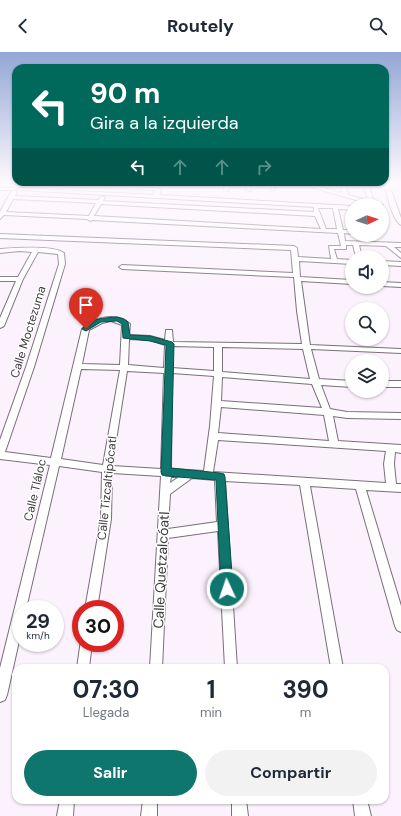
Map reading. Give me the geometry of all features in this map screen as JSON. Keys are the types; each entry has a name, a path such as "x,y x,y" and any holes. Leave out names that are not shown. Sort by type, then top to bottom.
{"street":[{"path":"264,220 345,232"},
{"path":"319,220 324,230"},
{"path":"337,220 343,245"},
{"path":"0,236 294,248 306,346 316,383 328,412 334,435 334,444"},
{"path":"334,261 331,247 343,245 356,246 372,241 401,245"},
{"path":"387,244 401,256"},
{"path":"356,246 357,250"},
{"path":"0,251 18,249 36,250 20,279 0,326"},
{"name":"Calle Moctezuma","path":"0,454 30,367 62,264 61,253 56,251 36,250"},
{"path":"296,259 345,262"},
{"path":"389,263 401,264"},
{"path":"122,267 297,277 345,281"},
{"path":"0,279 20,279"},
{"path":"389,284 401,285"},
{"name":"Calle Tláloc","path":"0,695 86,329 90,324 100,320 122,320"},
{"name":"Calle Tizcaltipócatl","path":"92,600 106,519 107,469 124,367 126,324 122,320"},
{"name":"Calle Quetzalcóatl","path":"156,664 166,472 170,344 169,332"},
{"path":"126,337 150,338 170,344 306,346 401,351"},
{"path":"208,476 218,404 218,344"},
{"path":"78,366 124,367 219,375 264,377 316,383 345,384"},
{"path":"389,384 401,384"},
{"path":"218,404 328,412 347,415 401,416"},
{"path":"0,454 54,463 107,469 360,487 397,488 389,464 396,448 214,436"},
{"path":"165,492 191,474"},
{"path":"220,477 231,664"},
{"path":"304,482 336,664"},
{"path":"360,487 401,626"},
{"path":"163,534 223,526"},
{"path":"83,664 85,652"},
{"path":"65,816 66,804"},
{"path":"149,816 150,804"},
{"path":"239,804 240,816"},
{"path":"361,804 363,816"}],"route":[{"path":"86,329 90,324 100,320 117,319 122,320 126,324 126,337 150,338 170,344 166,472 220,477 227,589"}]}
